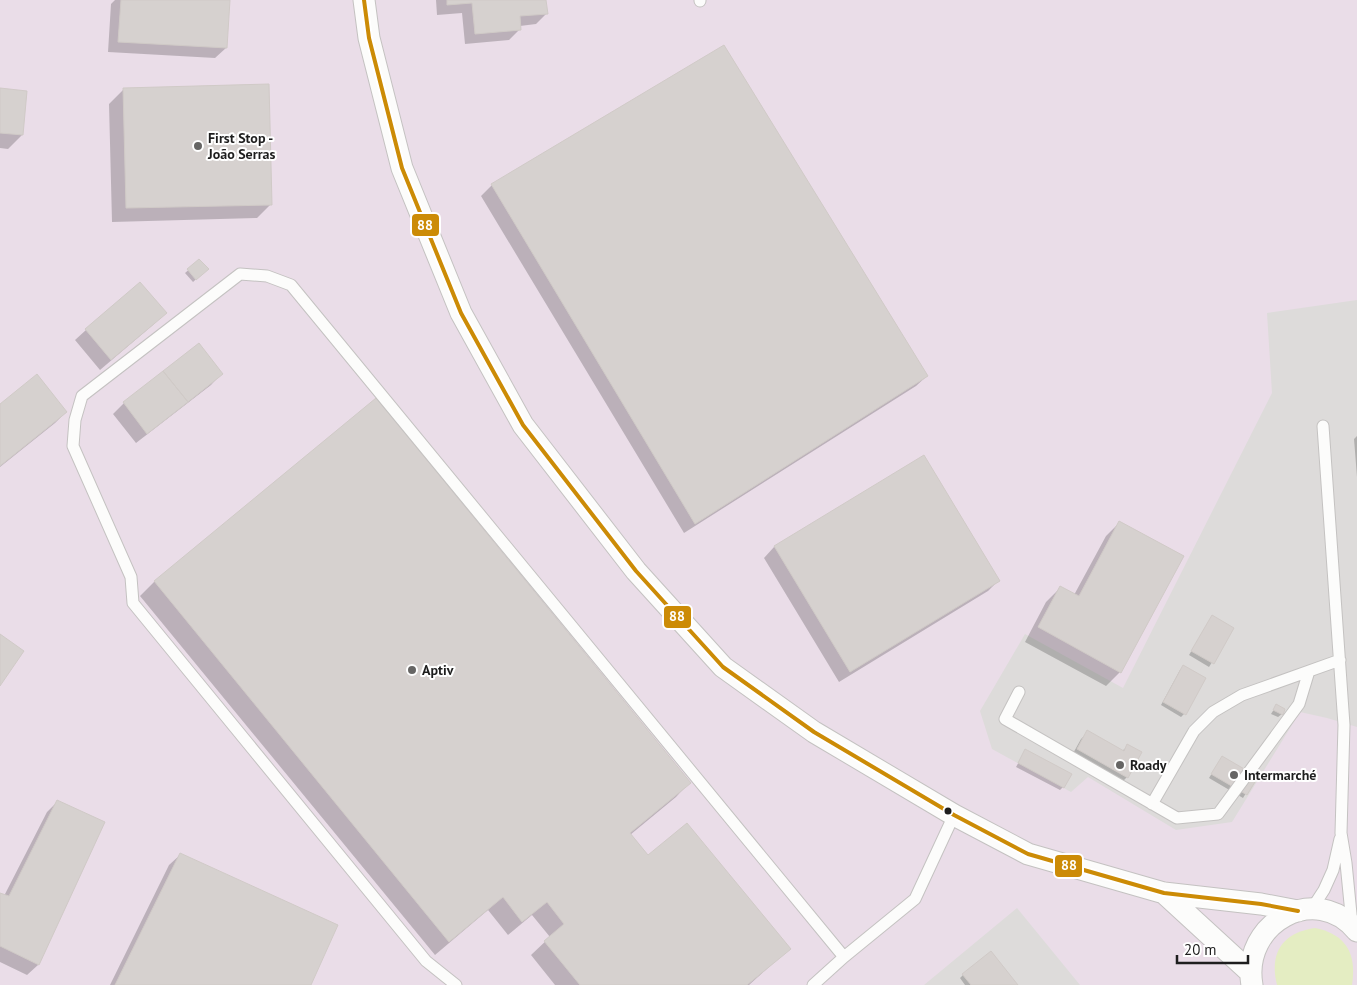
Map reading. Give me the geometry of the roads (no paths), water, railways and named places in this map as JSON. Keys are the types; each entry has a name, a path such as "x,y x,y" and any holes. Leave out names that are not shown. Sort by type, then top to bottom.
{"street":[{"path":"364,0 370,38 402,168 461,313 523,425 636,571 723,667 814,732 954,815 1028,854 1164,893 1304,910 1324,910 1336,914 1354,927"},
{"path":"1164,893 1251,979"},
{"path":"1251,979 1251,960 1259,939 1274,922 1285,915 1304,910"}],"lane":[{"path":"456,985 426,961 133,604 131,577 73,446 75,420 82,396 240,274 267,276 291,286 844,957"},
{"path":"1323,426 1344,725 1341,833 1354,927"},
{"path":"1152,804 1194,731 1213,712 1242,695 1340,660"},
{"path":"1019,692 1005,719 1177,818 1218,814 1299,704 1309,671"},
{"path":"813,985 914,899 954,815"},
{"path":"1304,910 1324,890 1333,870 1341,833"}],"place":[{"name":"First Stop - João Serras","path":"198,146"},
{"name":"Aptiv","path":"412,670"},
{"name":"Roady","path":"1120,765"},
{"name":"Intermarché","path":"1234,775"}]}
